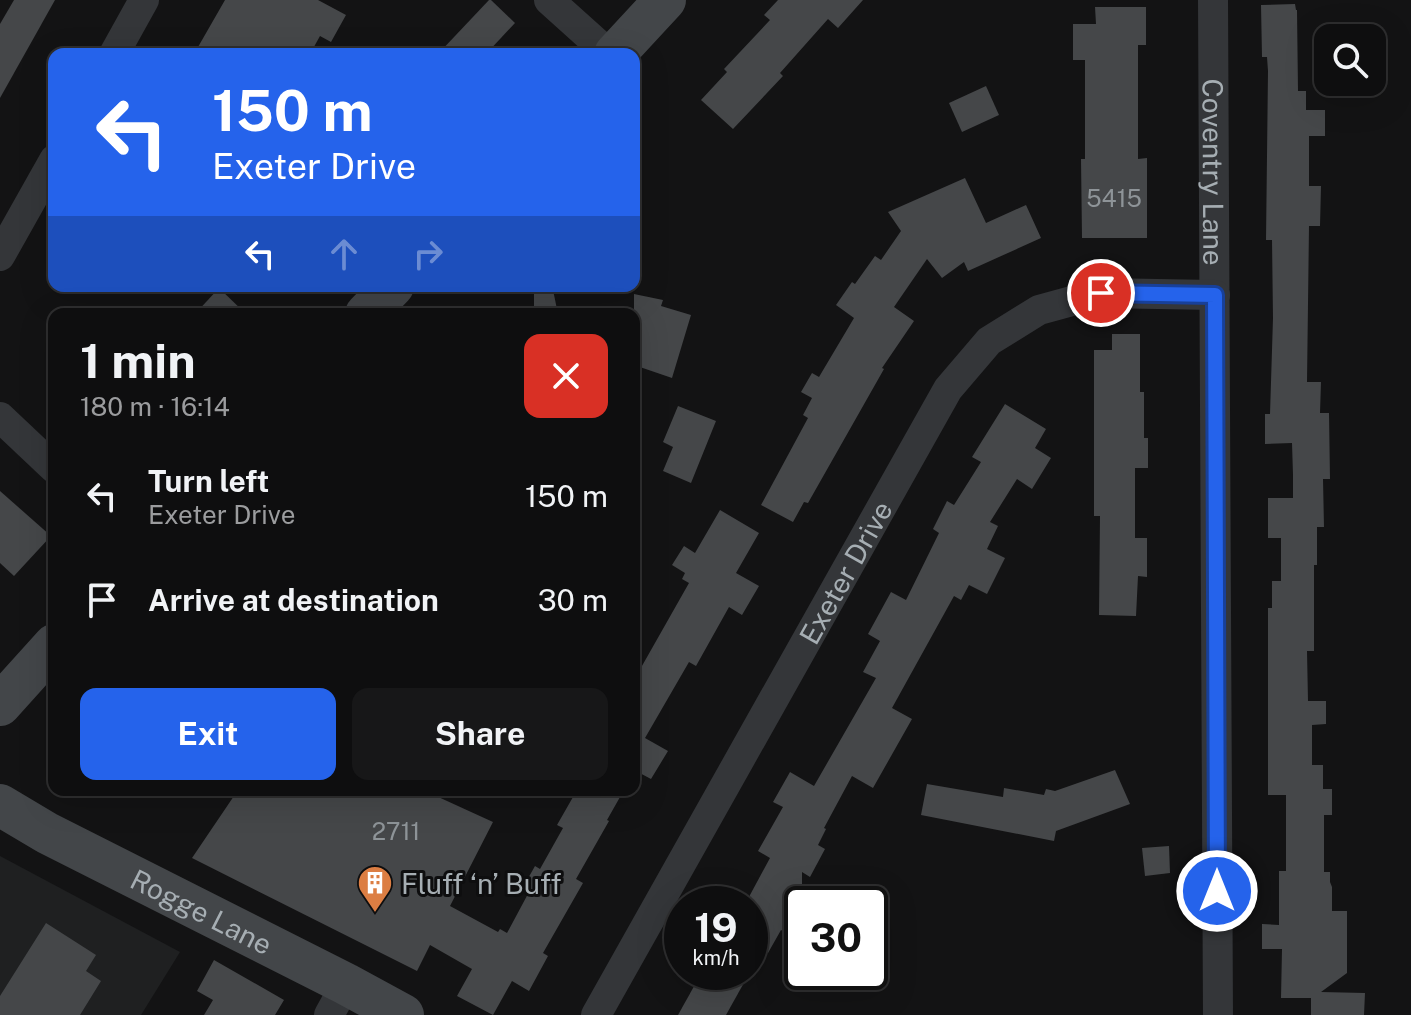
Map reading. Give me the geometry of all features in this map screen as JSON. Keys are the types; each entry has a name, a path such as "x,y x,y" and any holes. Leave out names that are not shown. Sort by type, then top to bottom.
{"street":[{"path":"117,48 144,0"},
{"path":"549,0 605,48"},
{"path":"618,48 665,0"},
{"name":"Coventry Lane","path":"1213,0 1218,1015"},
{"path":"0,256 48,171"},
{"path":"372,308 387,292"},
{"name":"Exeter Drive","path":"596,1015 948,389 989,341 1039,310 1101,293 1215,295"},
{"path":"0,417 48,462"},
{"path":"0,705 48,652"},
{"name":"Rogge Lane","path":"0,805 338,1000 403,1015"}],"shaded area":[{"path":"0,856 180,952 141,1015 0,1015"}],"building":[{"path":"14,0 55,0 0,98 0,24"},
{"path":"225,0 318,0 346,15 331,42 320,36 313,48 197,48"},
{"path":"489,0 515,23 492,48 444,48"},
{"path":"778,0 863,0 838,28 828,19 780,73 783,76 733,129 701,100 727,72 724,69 770,20 764,15"},
{"path":"1295,4 1298,91 1306,91 1306,110 1325,110 1325,136 1309,136 1309,186 1321,186 1320,226 1309,226 1307,382 1321,382 1320,413 1329,413 1330,479 1323,479 1324,527 1317,527 1314,651 1307,651 1308,701 1326,701 1326,724 1312,725 1312,765 1323,765 1323,789 1332,789 1332,815 1324,815 1324,872 1330,872 1332,911 1347,911 1347,973 1321,992 1365,993 1364,1015 1311,1015 1311,998 1281,998 1282,949 1262,949 1262,924 1279,925 1279,871 1286,871 1286,795 1268,795 1268,608 1272,608 1272,581 1281,581 1281,538 1268,538 1268,498 1293,498 1293,475 1292,443 1265,444 1265,414 1270,414 1273,318 1272,240 1266,240 1268,71 1267,57 1262,57 1261,5"},
{"path":"1095,7 1146,7 1146,45 1138,45 1138,159 1147,158 1147,238 1082,238 1085,60 1073,60 1073,24 1096,24"},
{"path":"986,86 999,115 962,132 949,103"},
{"path":"965,178 986,223 1026,205 1041,238 968,271 964,262 942,278 927,259 894,307 914,321 882,368 808,503 804,502 793,522 761,505 808,418 803,415 812,398 801,392 812,373 819,377 854,318 836,305 875,256 881,260 901,231 888,212"},
{"path":"215,292 223,292 240,308 201,308"},
{"path":"534,292 553,292 557,308 534,308"},
{"path":"634,294 663,300 661,306 691,315 672,378 640,367 640,308 634,308"},
{"path":"1112,334 1140,334 1140,392 1144,392 1144,438 1148,438 1148,468 1135,468 1135,538 1147,538 1147,577 1138,576 1136,616 1099,615 1100,516 1094,516 1094,350 1112,350"},
{"path":"1005,404 1046,429 1035,448 1051,458 1032,489 1017,479 990,522 998,526 987,549 1005,558 987,594 969,585 961,600 954,596 892,708 912,719 873,788 852,776 824,828 818,845 825,849 810,877 802,872 802,886 784,886 784,932 781,930 768,953 768,886 755,886 770,858 758,851 783,807 773,802 790,772 814,786 876,678 863,672 880,641 868,634 891,592 906,600 939,533 933,529 947,501 954,505 981,462 972,457"},
{"path":"678,406 716,421 691,483 663,471 673,447 663,442"},
{"path":"0,491 48,533 48,539 14,576 0,563"},
{"path":"720,510 759,533 736,573 759,586 742,615 729,607 696,666 689,662 645,738 668,751 651,779 640,773 640,669 689,583 682,579 685,573 672,565 684,546 695,553"},
{"path":"1115,770 1130,804 1056,831 1054,841 921,815 927,784 1003,797 1004,788 1044,795 1046,789 1055,791"},
{"name":"Fluff ‘n’ Buff","path":"234,796 436,796 493,822 450,906 498,932 500,929 507,933 529,892 522,889 535,866 540,869 563,828 557,825 574,796 621,796 576,879 583,883 543,953 548,956 529,991 512,981 493,1015 457,996 472,969 430,945 417,971 192,858"},
{"path":"1169,846 1170,873 1145,876 1142,848"},
{"path":"46,923 96,955 86,971 101,981 80,1015 0,1015 0,996"},
{"path":"214,960 284,1000 275,1015 204,1015 213,1000 197,991"},
{"path":"692,990 740,990 726,1015 678,1015"}],"place":[{"name":"Fluff ‘n’ Buff","path":"375,914"}],"route":[{"path":"1101,293 1215,295 1217,891"}]}
